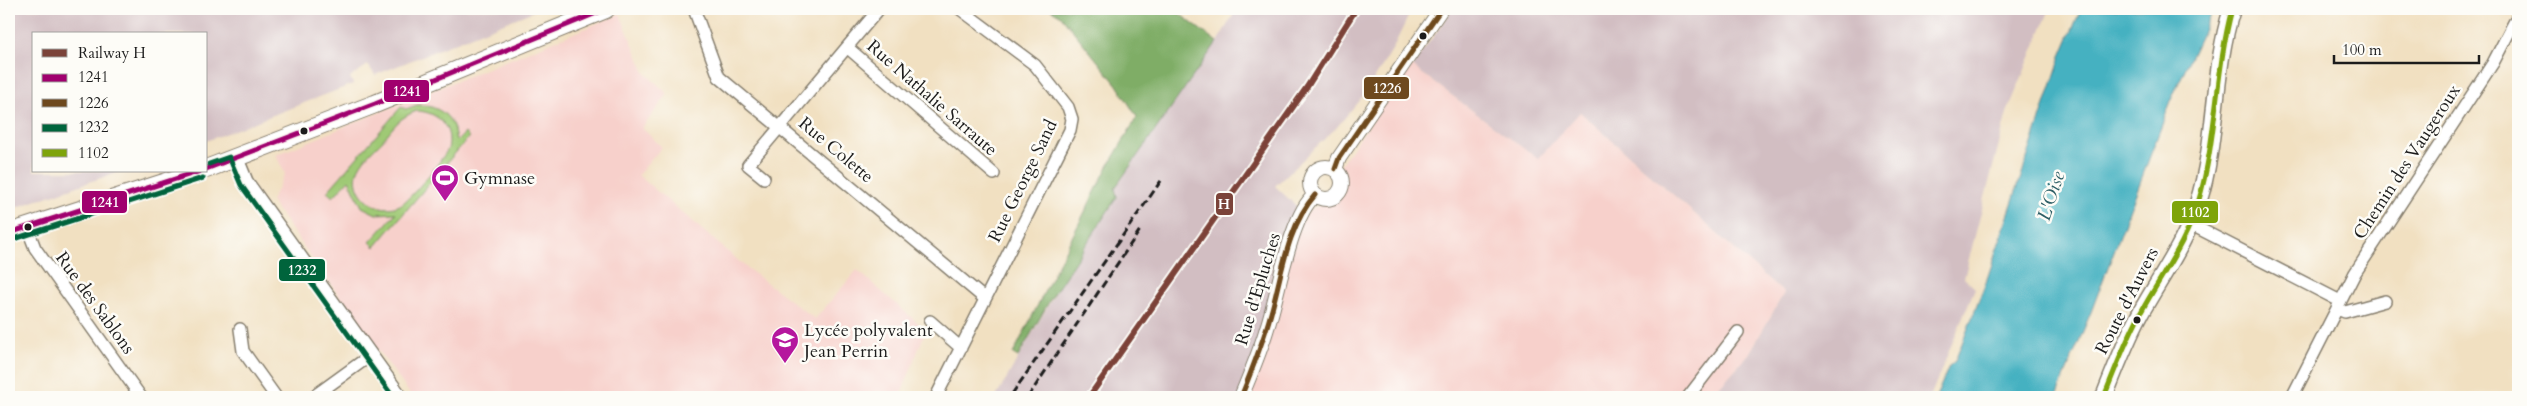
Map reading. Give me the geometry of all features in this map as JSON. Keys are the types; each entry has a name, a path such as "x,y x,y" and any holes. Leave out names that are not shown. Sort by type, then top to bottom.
{"main road":[{"path":"208,168 235,153 578,9"},
{"path":"208,157 235,153 606,9"},
{"name":"Route d'Auvers","path":"2104,397 2139,316 2190,224 2197,206 2210,156 2219,68 2232,9"},
{"path":"84,207 135,182 163,172"},
{"path":"9,233 84,207 132,195 198,172"}],"street":[{"name":"Rue Colette","path":"694,9 719,77 781,126 984,298"},
{"path":"764,178 748,165 879,9"},
{"name":"Rue George Sand","path":"936,397 984,298 1070,130 1072,119 1068,108 1035,65 960,9"},
{"path":"1335,169 1339,158 1441,9"},
{"name":"Chemin des Vaugeroux","path":"2292,397 2355,273 2493,63 2518,15"},
{"name":"Rue Nathalie Sarraute","path":"848,48 994,174"},
{"path":"235,153 247,181 402,397"},
{"path":"1324,166 1339,172 1343,183 1339,193 1330,199 1320,198 1315,195 1309,181 1314,171 1324,166"},
{"name":"Rue d'Epluches","path":"1243,396 1267,329 1299,219 1307,201 1315,195"},
{"path":"2190,224 2338,305 2346,312 2385,301"},
{"name":"Rue des Sablons","path":"27,227 34,248 141,397"},
{"path":"930,321 961,348"},
{"path":"240,329 243,351 276,397"},
{"path":"1688,397 1738,332"},
{"path":"313,397 371,355"}],"shaded area":[{"path":"9,9 539,9 375,75 368,65 350,77 353,84 208,140 208,32 32,32 32,172 118,172 9,210"},
{"path":"1237,9 1412,9 1392,50 1367,91 1337,127 1275,186 1304,213 1266,345 1247,397 996,397 1115,188 1217,42"},
{"path":"1453,9 2050,9 2007,113 1964,278 1975,288 1930,397 1710,397 1749,354 1784,293 1580,112 1538,159 1412,66"},
{"path":"620,14 645,73 668,94 642,128 662,147 638,175 747,268 815,319 857,270 926,330 900,397 412,397 271,201 285,174 276,155"},
{"path":"1412,66 1537,158 1580,112 1784,293 1749,354 1710,397 1247,397 1304,213 1342,194 1341,164"}],"green space":[{"path":"1050,9 1173,9 1217,42 1115,188 1117,197 1050,300 1018,357 1013,354 1106,170 1137,117 1117,85 1061,16"},
{"path":"417,105 428,106 438,110 447,116 453,126 457,141 465,133 469,137 375,247 370,242 396,213 376,214 362,207 349,180 333,197 327,192 401,107 406,109","holes":["417,111 432,114 443,122 448,134 448,149 426,179 405,202 392,207 376,206 369,202 359,190 357,173 361,164 402,119"]}],"water":[{"name":"L'Oise","path":"2081,9 2213,9 2174,93 2091,312 2056,397 1936,397 1949,366 1955,361 1985,285 2061,56"}],"railway":[{"path":"1012,394 1163,178"},
{"path":"1028,397 1140,230"}],"rail line":[{"name":"H","path":"1089,397 1307,87 1356,9"}],"transit line":[{"name":"1241","path":"208,168 375,104 606,9"},
{"name":"1226","path":"1335,169 1339,158 1441,9"},
{"name":"1102","path":"2104,397 2135,324 2180,246 2198,203 2209,155 2222,57 2232,9"},
{"name":"1232","path":"209,164 229,157 241,185 393,397"},
{"name":"1241","path":"9,233 197,172"},
{"name":"1232","path":"11,240 203,178"},
{"name":"1226","path":"1241,397 1271,313 1292,236 1298,221 1315,195"}],"place":[{"name":"Gymnase","path":"445,202"},
{"name":"Lycée polyvalent Jean Perrin","path":"785,364"}]}
